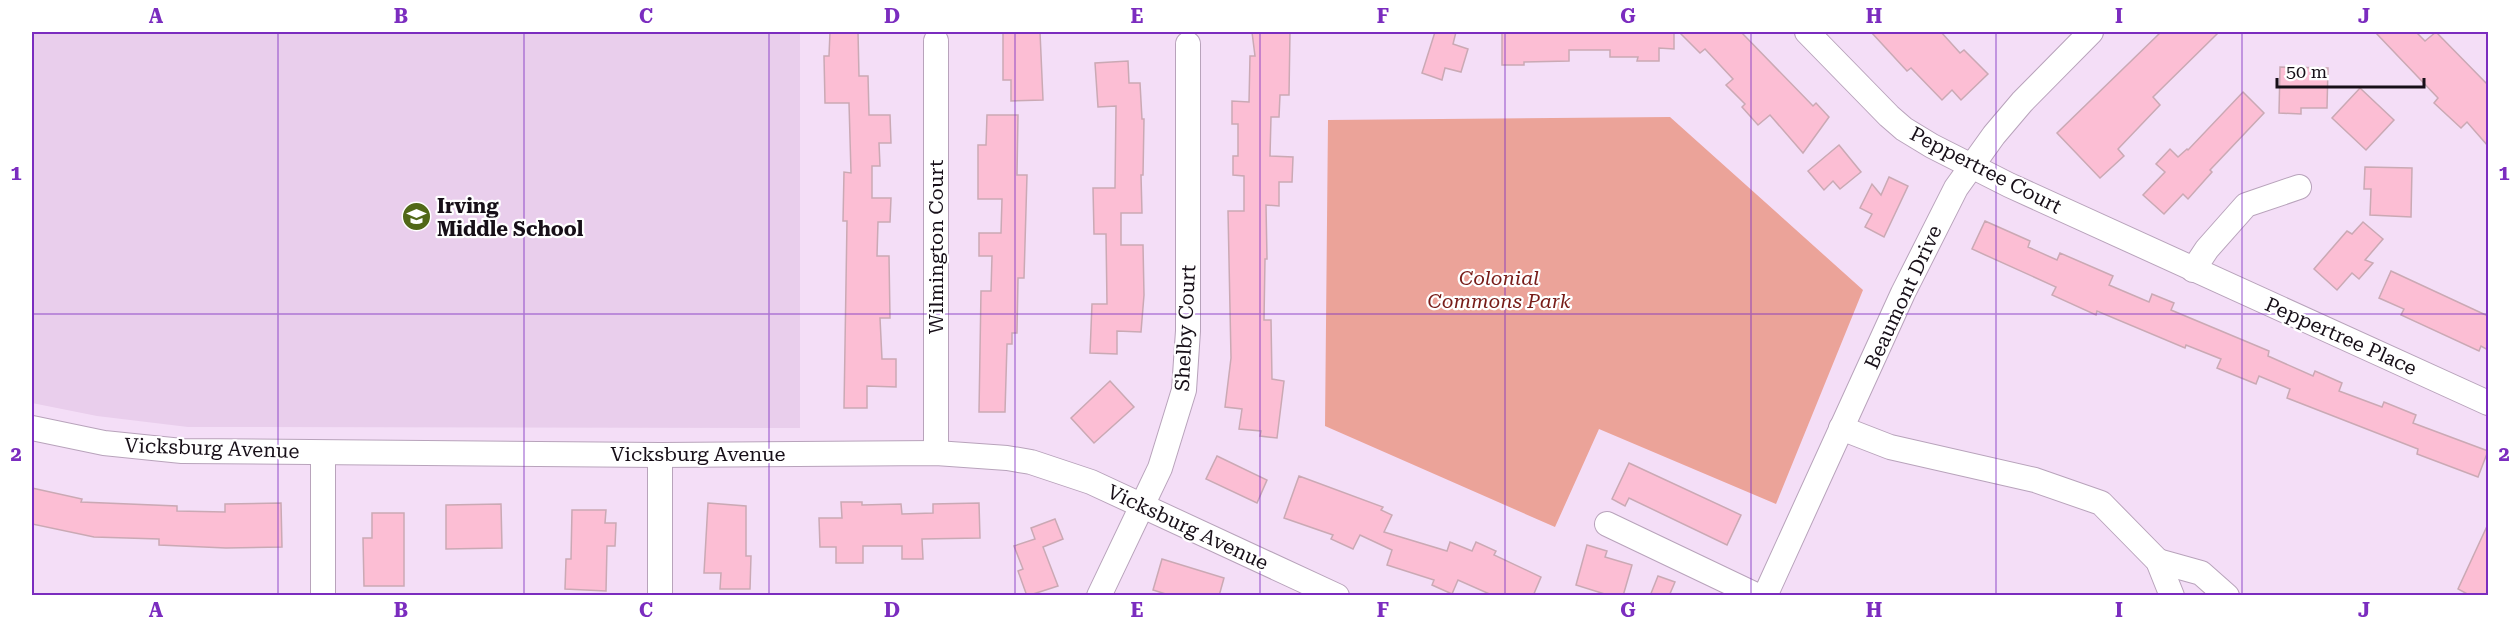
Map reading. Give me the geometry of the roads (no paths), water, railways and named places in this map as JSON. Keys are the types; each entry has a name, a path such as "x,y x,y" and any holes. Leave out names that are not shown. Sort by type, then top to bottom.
{"street":[{"name":"Peppertree Court","path":"1807,32 1904,129 1972,166 2193,270"},
{"name":"Beaumont Drive","path":"1765,596 1940,218 1972,166 2022,102 2091,32"},
{"name":"Wilmington Court","path":"936,41 936,453"},
{"name":"Shelby Court","path":"1099,596 1160,468 1184,390 1187,366 1188,44"},
{"path":"2193,270 2206,249 2246,205 2299,187"},
{"name":"Peppertree Place","path":"2193,270 2488,403"},
{"name":"Vicksburg Avenue","path":"32,428 136,447 182,451 660,456 936,453 1007,458 1031,462 1091,482 1337,596"},
{"path":"1841,428 1890,447 2035,480 2101,503 2158,561 2172,596"},
{"path":"323,453 323,596"},
{"path":"660,456 660,596"},
{"path":"1607,524 1758,596"},
{"path":"2158,561 2201,573 2227,596"}],"place":[{"name":"Irving Middle School","path":"416,217"}],"park label":[{"name":"Colonial Commons Park","path":"1499,290"}]}
